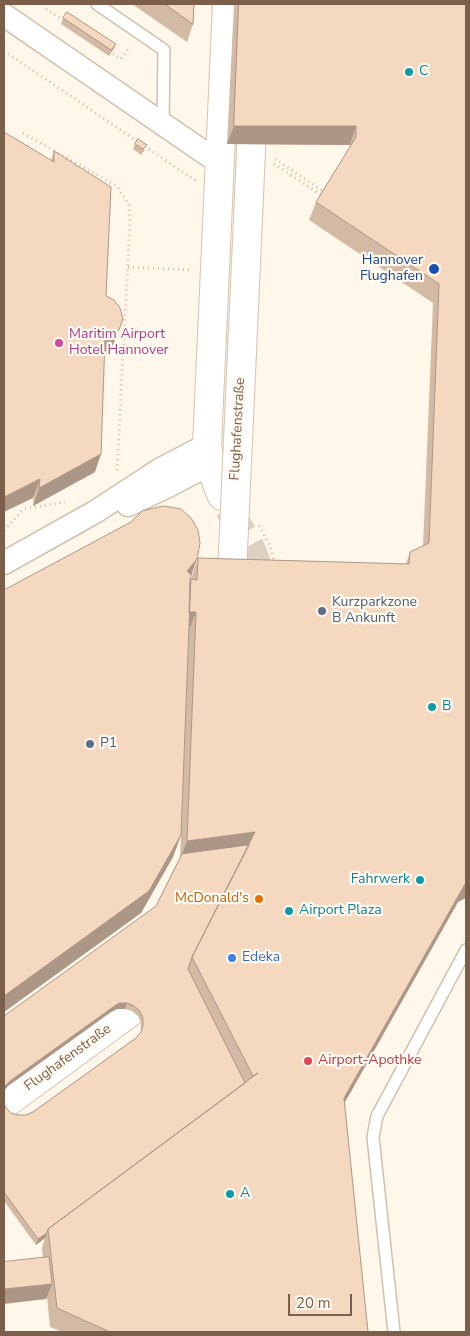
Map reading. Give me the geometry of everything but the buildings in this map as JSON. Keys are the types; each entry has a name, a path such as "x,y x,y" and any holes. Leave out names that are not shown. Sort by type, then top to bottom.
{"main road":[{"name":"Flughafenstraße","path":"222,496 217,486 208,454 227,4"},
{"name":"Flughafenstraße","path":"230,621 254,86"},
{"name":"Flughafenstraße","path":"4,1105 132,1011"}],"street":[{"path":"4,15 220,162"},
{"path":"4,563 95,512 128,504 170,485 208,454"}],"lane":[{"path":"97,4 164,50 163,125"},
{"path":"394,1332 373,1137 376,1116 466,950"}],"path":[{"path":"46,8 67,23"},
{"path":"105,48 121,59 130,45"},
{"path":"4,51 204,186"},
{"path":"22,134 117,186 129,205 128,268 117,478"},
{"path":"271,156 333,197"},
{"path":"268,160 324,197"},
{"path":"128,268 199,271"},
{"path":"258,524 269,544 276,570"}],"tunnel":[{"path":"229,509 253,552 257,564 258,596"}],"place":[{"name":"C","path":"409,72"},
{"name":"Hannover Flughafen","path":"434,269"},
{"name":"Maritim Airport Hotel Hannover","path":"59,343"},
{"name":"Kurzparkzone B Ankunft","path":"322,611"},
{"name":"B","path":"432,707"},
{"name":"P1","path":"90,744"},
{"name":"Fahrwerk","path":"420,880"},
{"name":"McDonald's","path":"259,899"},
{"name":"Airport Plaza","path":"289,911"},
{"name":"Edeka","path":"232,958"},
{"name":"Airport-Apothke","path":"308,1061"},
{"name":"A","path":"230,1194"}]}
